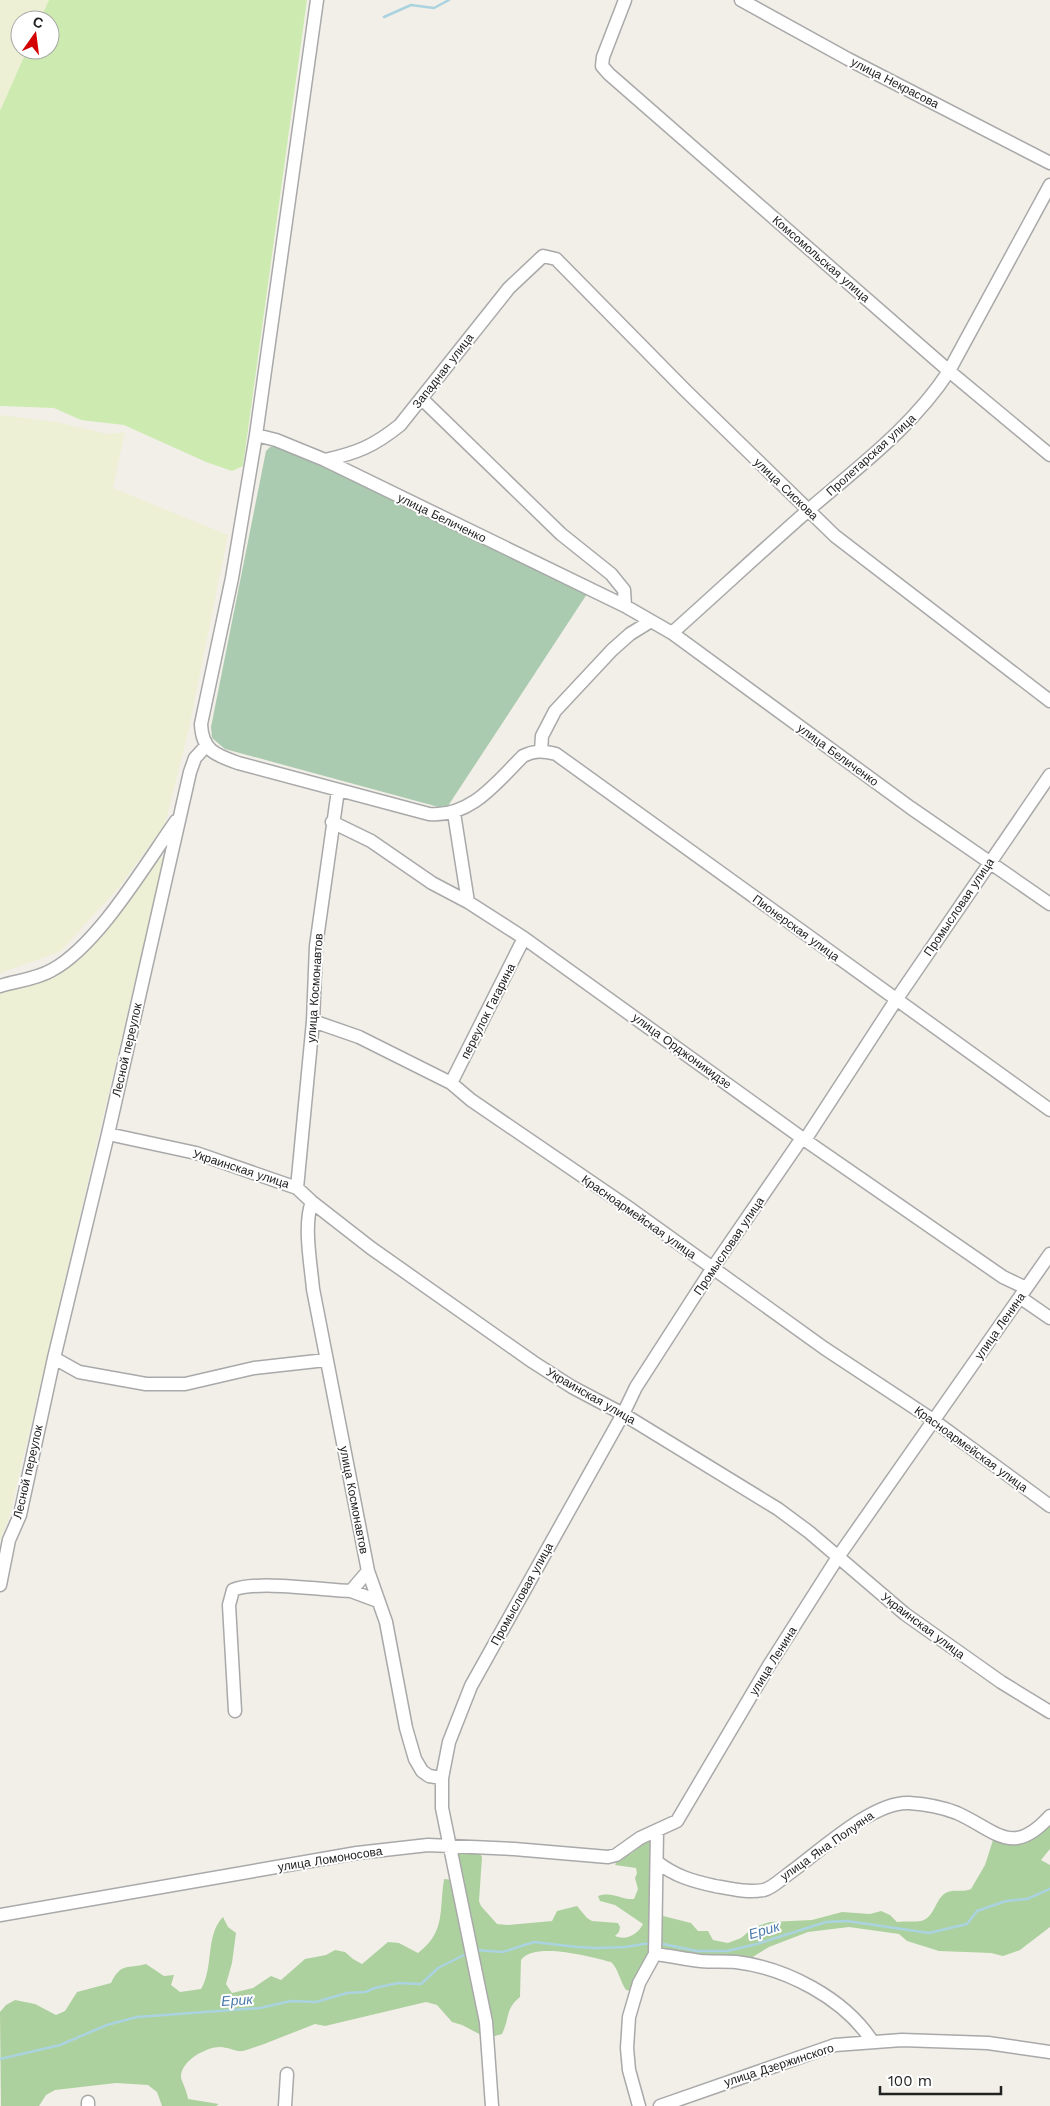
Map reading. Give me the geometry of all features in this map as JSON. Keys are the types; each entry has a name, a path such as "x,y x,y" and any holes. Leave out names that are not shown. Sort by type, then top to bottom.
{"street":[{"path":"317,0 256,435 232,578 201,724 201,736 206,746 223,758 238,763 429,814 442,816 454,813 473,804 522,756 541,750 542,736 554,711 612,650 630,634 651,621"},
{"name":"Комсомольская улица","path":"625,0 603,57 602,66 625,89 949,371 1050,455"},
{"name":"улица Некрасова","path":"741,0 857,63 1050,163"},
{"name":"Пролетарская улица","path":"672,633 909,423 934,395 949,371 1050,185"},
{"name":"Западная улица","path":"324,460 352,454 379,442 400,425 422,400 509,288 543,256"},
{"name":"улица Сискова","path":"543,256 556,259 835,536 1050,702"},
{"path":"422,400 560,534 611,574 624,590 625,606"},
{"name":"улица Беличенко","path":"256,435 286,444 324,460 625,606 672,633 911,808 1050,904"},
{"name":"Лесной переулок","path":"0,1585 9,1540 20,1515 54,1358 108,1134 190,772 196,758 206,746"},
{"name":"Пионерская улица","path":"541,750 556,754 1050,1110"},
{"name":"Промысловая улица","path":"492,2106 486,2022 442,1808 442,1778 449,1742 470,1686 623,1414 636,1387 712,1269 803,1139 1050,775"},
{"name":"улица Космонавтов","path":"297,1188 314,1021 316,946 338,790"},
{"path":"454,813 468,902"},
{"path":"0,986 51,971 78,951 106,919 180,815"},
{"name":"улица Орджоникидзе","path":"332,822 371,841 432,883 468,902 524,938 803,1139 1003,1277 1050,1318"},
{"name":"переулок Гагарина","path":"451,1083 524,938"},
{"name":"Красноармейская улица","path":"314,1021 359,1037 451,1083 471,1100 632,1210 712,1269 933,1420 1050,1506"},
{"name":"Украинская улица","path":"108,1134 196,1153 297,1188 371,1248 533,1362 572,1387 623,1414 778,1509 809,1532 905,1614 954,1651 1050,1712"},
{"name":"улица Космонавтов","path":"312,1202 308,1210 313,1289 368,1571 386,1622 406,1728 415,1759 422,1771 429,1776 442,1778"},
{"name":"улица Ленина","path":"657,1831 677,1821 768,1667 838,1557 1050,1254"},
{"path":"54,1358 79,1372 156,1384 185,1384 254,1368 326,1360"},
{"path":"351,1591 368,1571"},
{"path":"235,1711 229,1605 233,1590 242,1586 258,1585 351,1591 378,1601"},
{"name":"улица Яна Полуяна","path":"656,1862 670,1872 689,1881 739,1890 766,1890 859,1822 879,1810 897,1804 932,1805 957,1813 999,1836 1012,1839 1022,1838 1039,1828 1050,1816"},
{"path":"639,2106 629,2070 627,2048 628,2017 639,1983 655,1954 654,1918 657,1831"},
{"name":"улица Ломоносова","path":"0,1915 356,1853 428,1845 608,1857 616,1855 640,1838 657,1831"},
{"path":"655,1954 702,1961 737,1962 775,1972 806,1985 834,2003 863,2027 872,2041"},
{"name":"улица Дзержинского","path":"660,2106 834,2045 902,2040 988,2043 1050,2052"},
{"path":"285,2106 286,2074"}],"green space":[{"path":"0,0 49,0 44,10 10,10 10,60 23,60 0,111"},
{"path":"49,0 307,0 243,466 232,471 206,462 124,425 81,420 54,408 0,406 0,111 23,60 60,60 60,10 44,10"},
{"path":"0,415 57,422 107,434 125,432 113,488 228,535 188,733 165,824 120,886 60,952 0,973"},
{"path":"270,447 278,447 313,459 587,594 446,809 225,749 212,738 211,727 266,451"},
{"path":"161,857 167,859 136,976 9,1518 0,1540 0,993 54,978 108,925"},
{"path":"1050,1820 1050,1849 1041,1860 1050,1865 1050,1927 1020,1950 1003,1956 991,1953 939,1951 907,1941 899,1934 849,1927 808,1932 769,1947 751,1958 730,1955 719,1958 660,1949 659,1915 691,1923 698,1931 708,1931 713,1940 728,1943 741,1938 754,1927 770,1922 812,1920 842,1912 870,1914 881,1911 890,1915 897,1922 921,1921 932,1913 938,1901 947,1892 971,1889 985,1865 993,1840 1016,1844"},
{"path":"647,1840 652,1841 654,1952 631,1991 626,1990 611,1962 564,1952 550,1951 528,1954 521,1960 520,1997 515,2001 510,2010 502,2034 491,2037 456,1858 459,1853 479,1852 482,1857 479,1901 481,1906 497,1924 508,1925 552,1921 557,1911 577,1906 592,1921 618,1923 620,1927 619,1932 615,1936 624,1938 635,1934 643,1924 615,1905 600,1901 598,1896 608,1894 634,1899 638,1889 635,1878 636,1868 615,1865 617,1860 632,1853"},
{"path":"444,1879 454,1880 483,2036 452,2022 437,2005 426,2002 325,2026 315,2024 243,2051 220,2047 201,2052 185,2066 181,2078 188,2099 219,2104 216,2106 162,2106 157,2092 148,2085 116,2083 55,2090 46,2095 39,2106 1,2106 0,2012 6,2005 15,2000 35,2004 56,2015 65,2011 77,1992 111,1983 122,1969 146,1964 164,1976 174,1975 171,1985 180,1992 201,1989 205,1981 214,1933 217,1924 223,1917 228,1927 236,1933 232,1963 226,1984 232,1993 253,1988 271,1976 281,1980 305,1959 326,1955 335,1950 345,1952 362,1964 388,1942 399,1943 418,1953 427,1945 437,1929 440,1920"}],"waterway":[{"path":"384,17 411,5 434,8 449,0"},
{"name":"Ерик","path":"658,1943 697,1951 727,1951 757,1944 826,1922 847,1921 929,1933 967,1924 977,1911 1006,1901 1027,1899 1050,1889"},
{"name":"Ерик","path":"476,1950 503,1952 534,1942 597,1948 625,1947 650,1943"},
{"name":"Ерик","path":"0,2059 60,2045 107,2025 137,2017 260,2008 291,2001 316,2002 347,1993 365,1992 398,1983 421,1984 438,1968 468,1953"}]}
